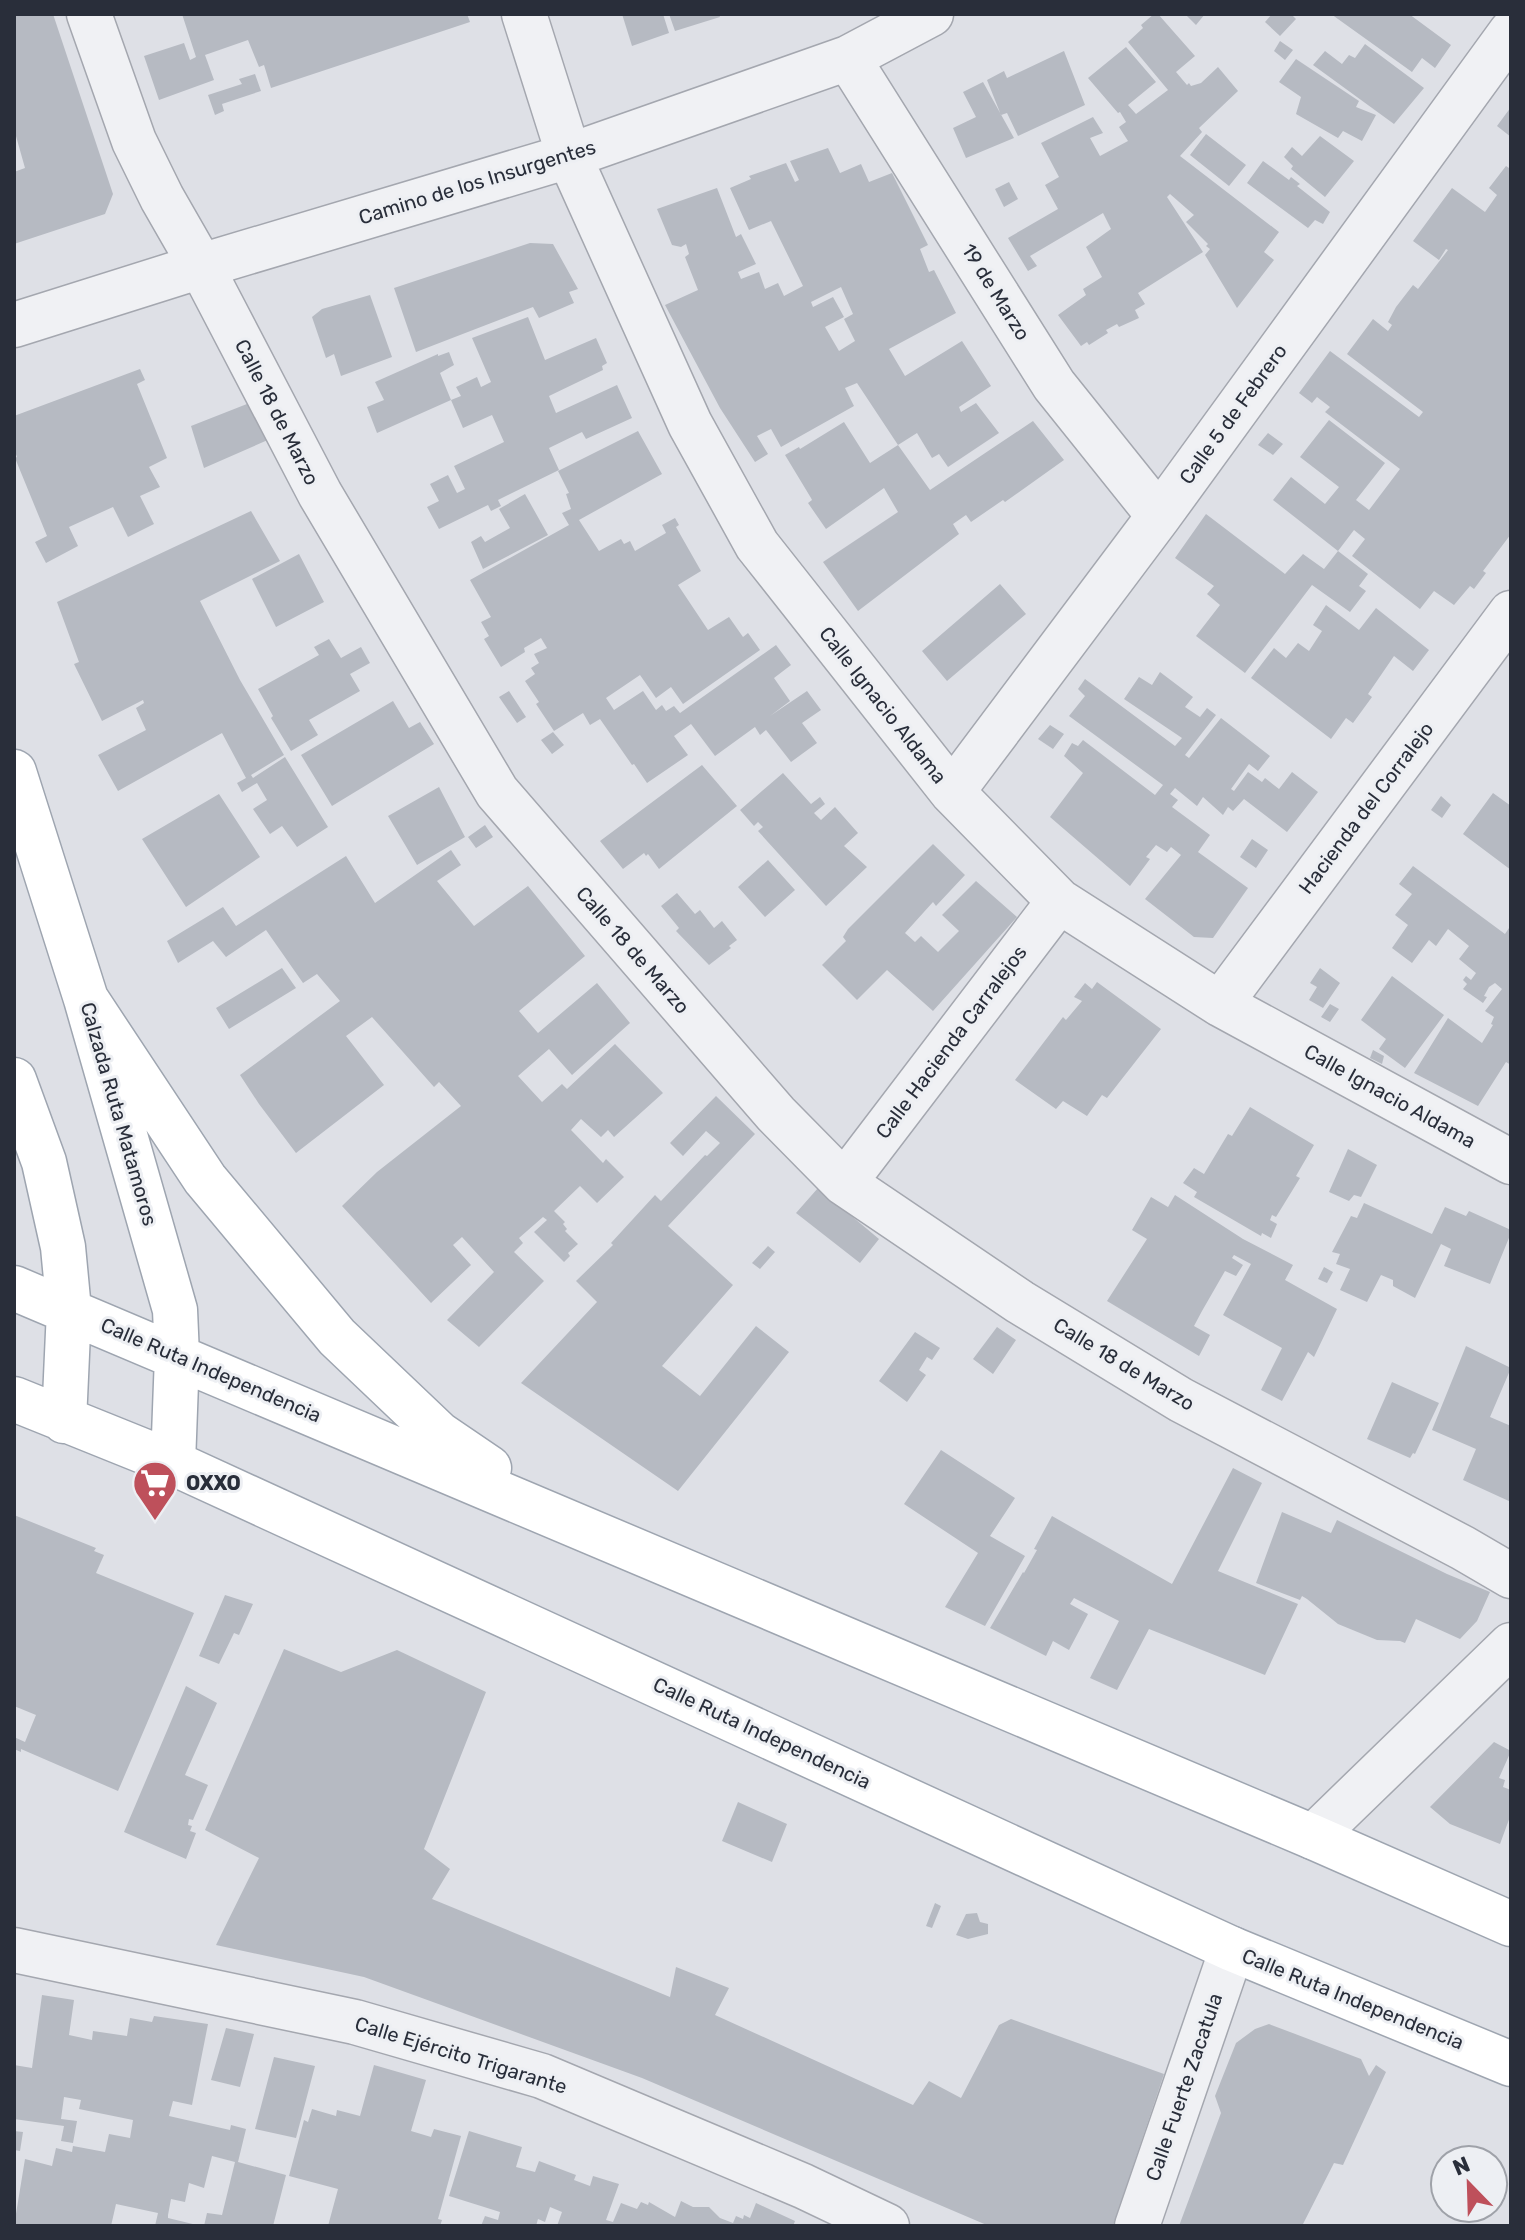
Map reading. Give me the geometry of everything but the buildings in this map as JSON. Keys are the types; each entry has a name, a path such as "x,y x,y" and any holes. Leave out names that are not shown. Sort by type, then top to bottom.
{"main road":[{"name":"Calzada Ruta Matamoros","path":"14,772 86,999 175,1310 177,1356 173,1463"},
{"path":"86,999 205,1179 337,1337 439,1434 570,1523"},
{"path":"14,1080 44,1162 63,1247 69,1310 64,1421"},
{"name":"Calle Ruta Independencia","path":"14,1288 1313,1837 1511,1924"},
{"name":"Calle Ruta Independencia","path":"14,1399 173,1463 1232,1949 1511,2064"}],"street":[{"name":"Calle 18 de Marzo","path":"89,14 134,141 162,198 320,494 497,792 776,1114 844,1183 1020,1302 1181,1400 1511,1576"},
{"name":"Calle Ignacio Aldama","path":"524,14 569,156 690,424 757,545 952,792 1059,901 1220,1004 1511,1162"},
{"name":"Camino de los Insurgentes","path":"14,325 569,156 848,58 931,14"},
{"name":"Calle 5 de Febrero","path":"952,792 1159,516 1511,32"},
{"name":"19 de Marzo","path":"848,58 1054,385 1159,516"},
{"name":"Hacienda del Corralejo","path":"1220,1004 1511,613"},
{"name":"Calle Hacienda Carralejos","path":"844,1183 1059,901"},
{"path":"1313,1837 1511,1645"},
{"name":"Calle Fuerte Zacatula","path":"1137,2226 1232,1949"},
{"name":"Calle Ejército Trigarante","path":"14,1950 355,2022 542,2076 803,2186 887,2226"}],"place":[{"name":"OXXO","path":"155,1522"}]}
